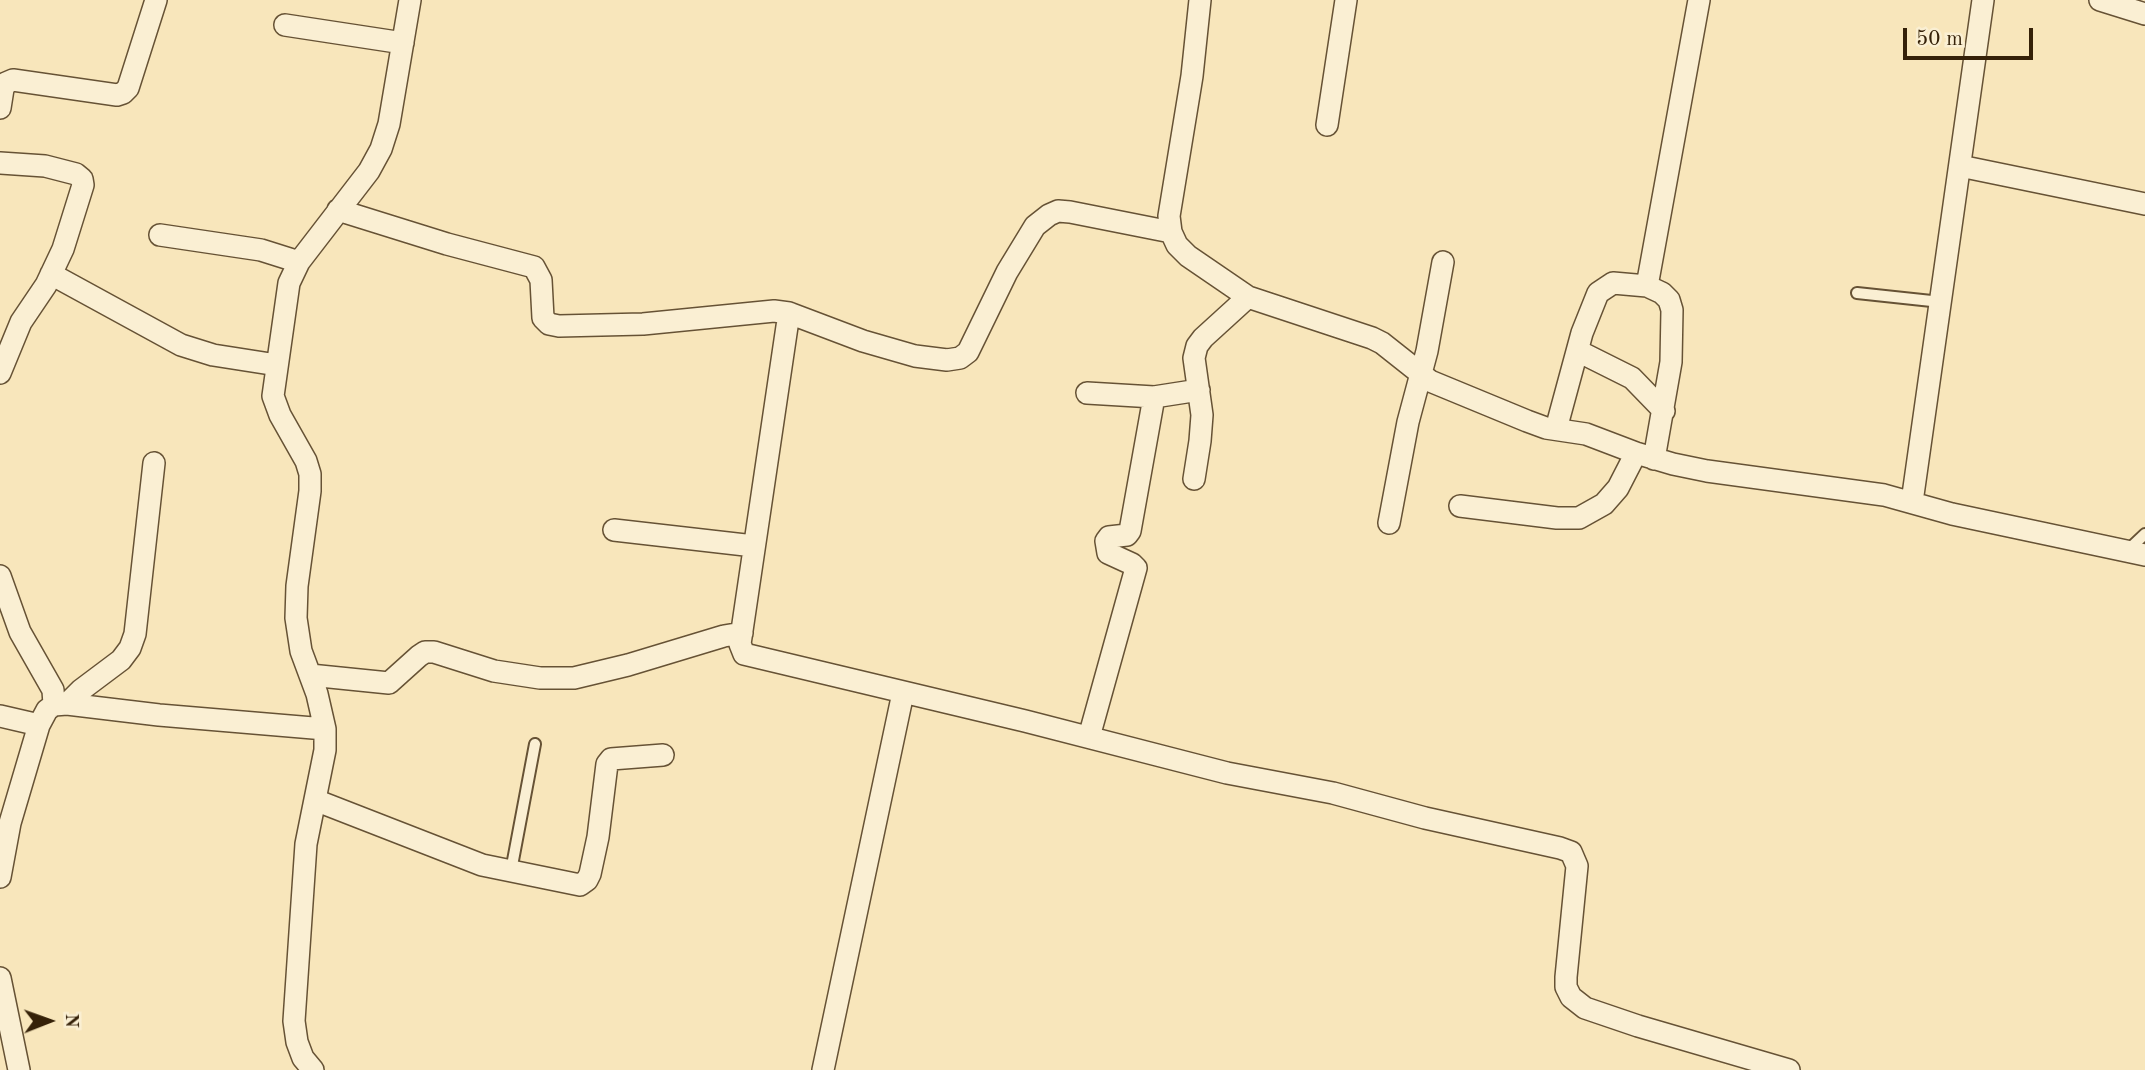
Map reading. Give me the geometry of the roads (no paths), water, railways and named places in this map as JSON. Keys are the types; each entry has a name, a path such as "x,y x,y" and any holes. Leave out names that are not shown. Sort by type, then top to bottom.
{"street":[{"path":"0,108 3,89 6,83 13,80 123,93 128,88 156,0"},
{"path":"313,1070 303,1058 294,1021 306,844 325,750 324,729 301,651 296,618 297,586 310,474 273,396 289,283 299,262 369,171 381,149 389,124 410,0"},
{"path":"1200,0 1192,76 1169,216 1171,232 1177,245 1188,256 1248,297 1372,338 1440,386 1527,421 1586,434 1645,456 1707,471 1855,490 1952,514 2136,553"},
{"path":"1647,286 1699,0"},
{"path":"1912,502 1983,0"},
{"path":"2100,0 2145,14"},
{"path":"1327,125 1342,1"},
{"path":"285,25 403,43"},
{"path":"0,163 45,166 82,178 79,200 63,249 21,322 0,373"},
{"path":"1960,166 2145,204"},
{"path":"338,210 447,244 534,267 541,281 543,318 549,324 643,324 774,311 789,313 863,341 915,356 947,360 960,358 968,352 1014,260 1035,226 1049,215 1058,211 1070,212 1171,232"},
{"path":"160,235 261,250 299,262"},
{"path":"1389,523 1408,422 1427,351 1443,262"},
{"path":"51,274 181,345 213,355 277,365"},
{"path":"1460,506 1557,518 1579,518 1604,504 1645,456 1664,411 1671,362 1672,310 1669,300 1662,293 1647,286 1613,283 1598,293 1583,333 1556,429"},
{"path":"1194,479 1201,428 1194,358 1197,346 1248,297"},
{"path":"789,313 740,644 744,654 1227,773 1343,796 1571,852 1577,866 1566,987 1572,998 1585,1008 1638,1026 1789,1070"},
{"path":"1578,351 1632,378 1664,411"},
{"path":"1087,393 1154,397 1199,390"},
{"path":"1089,737 1136,568 1108,553 1106,541 1109,537 1127,535 1130,531 1154,397"},
{"path":"0,877 10,822 39,725 47,710 81,690 121,660 130,648 135,634 154,463"},
{"path":"614,530 754,546"},
{"path":"0,576 20,632 61,704"},
{"path":"310,675 389,683 419,656 425,652 434,652 494,671 540,678 574,678 742,633"},
{"path":"823,1070 903,693"},
{"path":"61,704 324,729"},
{"path":"0,716 39,725"},
{"path":"315,800 452,855 511,871 580,885 587,880 598,837 607,764 617,757 663,755"},
{"path":"0,978 19,1070"}],"lane":[{"path":"1857,293 1941,302"},
{"path":"2136,553 2145,534"},
{"path":"511,871 535,744"}]}
